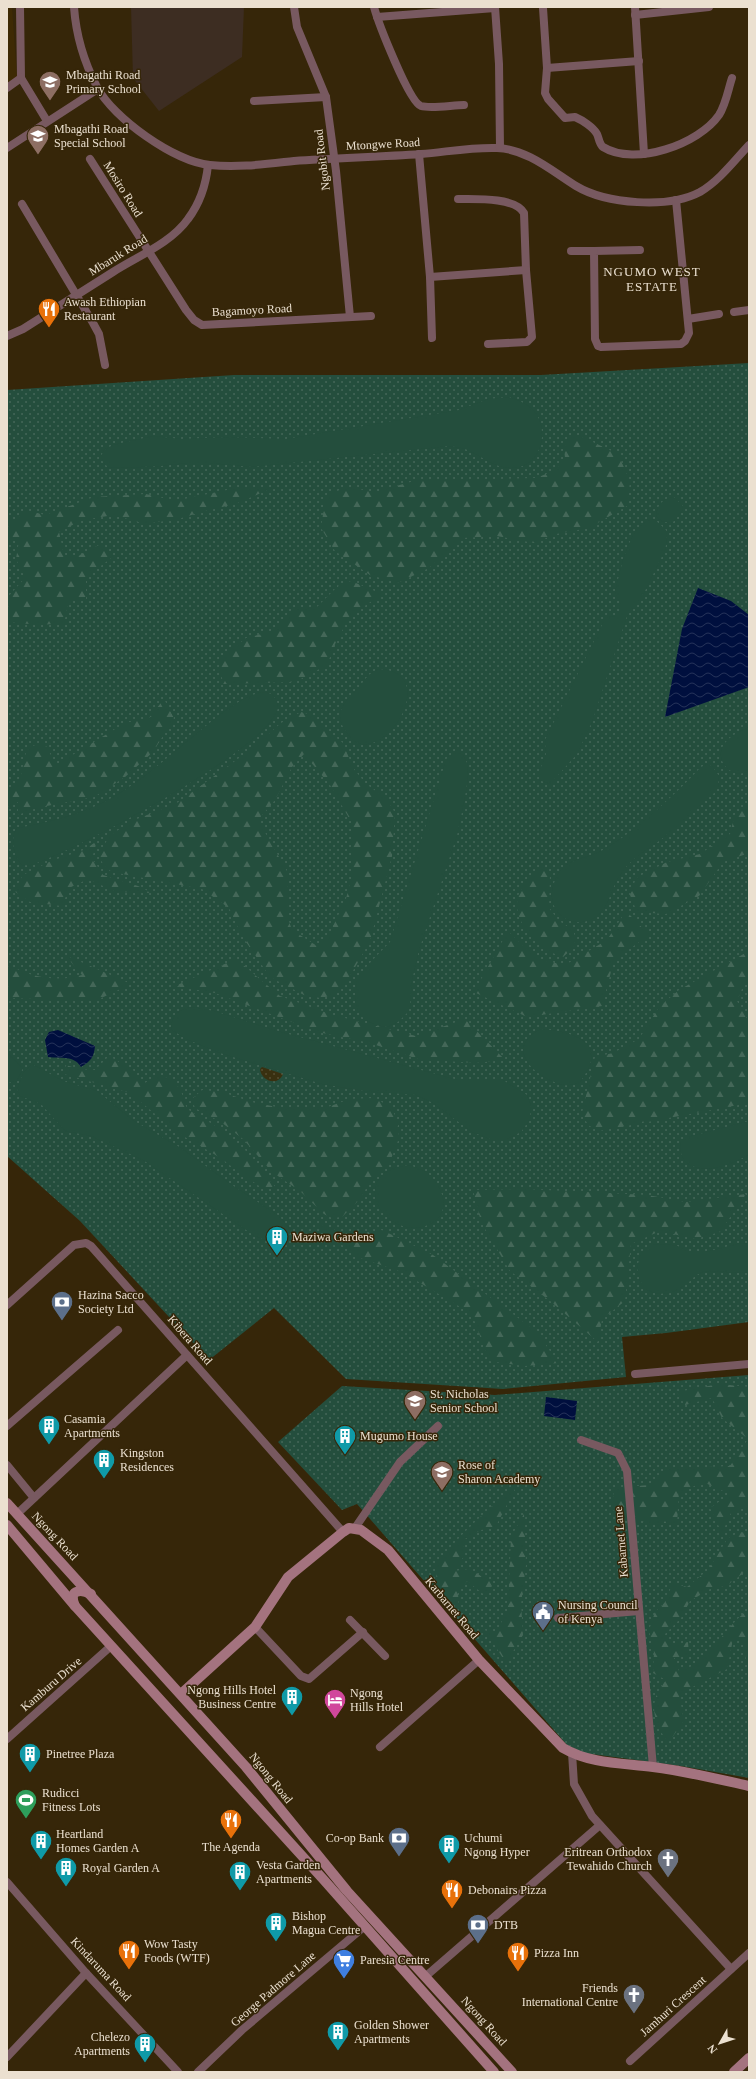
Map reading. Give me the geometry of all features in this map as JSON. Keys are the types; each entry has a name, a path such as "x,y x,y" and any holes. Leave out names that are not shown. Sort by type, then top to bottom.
{"main road":[{"name":"Ngong Road","path":"7,1503 246,1767 347,1891 512,2072"},
{"path":"7,1525 75,1606 494,2072"},
{"path":"181,1694 255,1626 288,1577 343,1532 349,1528 355,1528"},
{"name":"Karbarnet Road","path":"355,1528 368,1534 388,1550 479,1660 564,1748 572,1753 592,1760 653,1767 749,1786"},
{"path":"75,1606 72,1600 77,1591 85,1591 91,1594"},
{"path":"231,1779 237,1782 243,1781 246,1767"},
{"path":"734,2072 749,2058"}],"street":[{"path":"20,7 21,78 47,121"},
{"name":"Mtongwe Road","path":"74,7 79,42 98,89 129,122 159,146 208,165 262,164 333,158 500,148 542,163 586,192 604,198 632,202 676,200 700,192 720,176 749,145"},
{"name":"Ngobit Road","path":"294,7 297,27 326,97 336,172 350,316"},
{"path":"374,7 400,71 415,101 420,106 429,107 464,105"},
{"path":"644,154 635,11 708,7"},
{"path":"377,17 495,8 499,78 500,148"},
{"path":"543,8 547,68 545,93 548,99 566,118 575,117 584,122 594,131 601,145 605,148 634,154 644,154 673,146 703,131 724,106 732,78"},
{"path":"547,68 639,62"},
{"path":"7,88 21,78"},
{"path":"7,148 98,89"},
{"path":"254,102 326,97"},
{"path":"419,154 430,277 432,338"},
{"name":"Mosiro Road","path":"90,159 148,251"},
{"name":"Mbaruk Road","path":"7,336 23,329 148,251 188,220 197,205 205,186 208,165"},
{"path":"458,199 476,199 512,203 524,213 526,270 532,338 527,342 488,344"},
{"path":"594,251 595,339 598,346 681,344 685,341 689,332 676,200"},
{"path":"22,204 99,334 105,365"},
{"path":"571,251 640,250"},
{"name":"Bagamoyo Road","path":"148,251 186,310 194,320 202,325 371,316"},
{"path":"430,277 526,270"},
{"path":"734,312 749,310"},
{"path":"688,319 719,314"},
{"name":"Kibera Road","path":"7,1305 74,1245 86,1243 91,1246 343,1532"},
{"path":"7,1426 118,1330"},
{"path":"17,1514 187,1355"},
{"path":"634,1374 749,1364"},
{"path":"355,1528 397,1466 438,1426"},
{"name":"Kabarnet Lane","path":"581,1440 618,1453 627,1471 653,1767"},
{"path":"7,1465 34,1498"},
{"path":"558,1618 639,1611"},
{"path":"350,1620 364,1632 385,1656"},
{"path":"255,1626 301,1676 309,1679 364,1632"},
{"name":"Kamburu Drive","path":"7,1739 111,1646"},
{"path":"380,1747 479,1660"},
{"path":"572,1753 574,1784 583,1803 600,1825 731,1969"},
{"path":"426,1976 600,1825"},
{"name":"Kindaruma Road","path":"7,1882 86,1973 178,2072"},
{"name":"George Padmore Lane","path":"198,2072 247,2026 364,1926"},
{"name":"Jamhuri Crescent","path":"630,2061 749,1953"},
{"path":"7,2057 86,1973"}],"shaded area":[{"path":"7,7 12,7 17,77 7,85"},
{"path":"131,7 244,7 242,57 159,111 133,78"}],"green space":[{"path":"749,363 749,1322 622,1337 626,1377 503,1389 346,1379 274,1308 209,1360 80,1221 7,1156 7,390 234,375 541,375"},
{"path":"509,397 525,404 535,412 542,432 539,449 535,457 529,463 521,467 506,468 490,462 468,450 449,446 252,467 210,463 187,463 120,468 108,467 103,462 101,456 104,450 113,445 153,436 181,439 227,437 286,439 459,410 488,399"},
{"path":"578,435 618,454 630,481 627,506 589,528 556,534 534,543 497,536 462,538 429,568 398,583 370,575 335,551 321,528 325,501 333,493 346,487 375,492 421,479 454,480 536,478 556,470 565,458 564,447 570,438"},
{"path":"236,488 273,488 235,504 178,519 145,524 114,515 82,520 59,532 64,555 76,557 99,545 114,556 86,577 86,599 69,600 64,623 40,625 7,622 7,598 25,578 16,559 19,541 7,540 7,519 14,522 26,510 45,515 94,497 146,494 175,501"},
{"path":"674,497 683,506 682,511 673,522 661,521 656,516 659,505 667,499"},
{"path":"654,519 666,530 667,539 665,550 644,593 627,616 592,722 577,754 550,784 539,780 539,772 546,755 545,740 603,623 608,617 616,616 621,612 621,604 615,592 627,549 638,529 645,522"},
{"path":"351,581 382,594 350,616 335,644 327,665 295,682 223,684 219,660 246,638 273,631 294,607 316,608 339,585"},
{"path":"379,669 396,673 405,683 407,696 404,710 396,724 386,735 374,743 361,744 351,738 342,726 340,713 345,703 368,676 372,672"},
{"path":"263,692 272,694 278,705 268,725 243,747 209,771 169,796 88,840 56,855 31,865 22,865 16,857 13,842 17,828 42,823 80,812 92,808 115,796 151,771 232,706 243,699"},
{"path":"164,699 174,718 153,752 125,777 94,797 36,808 18,815 18,802 7,808 7,787 12,791 21,775 27,748 44,742 56,765 125,723 149,718"},
{"path":"301,712 312,715 319,725 343,743 353,768 366,784 387,799 395,813 392,856 370,941 350,976 335,995 320,998 304,995 270,977 242,936 229,908 202,889 112,872 104,866 99,856 109,836 132,821 177,803 253,748 281,723","holes":["304,754 330,785 353,825 353,871 346,899 327,939 317,946 292,930 287,916 288,873 258,820 275,800 292,767"]},
{"path":"749,727 749,771 736,773 731,771 722,762 722,749 730,738"},
{"path":"457,752 463,755 467,763 468,778 464,802 457,835 419,950 412,980 410,1006 408,1012 398,1022 387,1027 375,1025 364,1019 358,1011 355,999 357,981 367,966 390,942 447,758"},
{"path":"708,764 712,766 719,776 718,787 714,793 664,837 639,855 626,867 617,880 607,903 597,916 584,922 570,921 564,918 555,907 552,900 553,886 561,870 571,862 599,852 625,836 667,801 701,767"},
{"path":"749,807 749,853 723,862 699,896 666,914 637,912 630,895 636,878 667,862 700,854 730,834 735,814"},
{"path":"97,841 92,858 103,875 138,886 152,893 116,892 88,879 69,888 62,906 30,902 14,891 23,875 51,861 84,850"},
{"path":"540,867 547,869 550,876 549,908 559,921 573,930 576,940 572,949 563,957 554,954 537,942 523,925 519,916 517,907 519,893 527,881"},
{"path":"626,911 649,935 614,960 602,1006 527,1017 474,992 508,931 537,959 565,965 607,940"},
{"path":"749,951 749,979 744,984 737,1001 749,1022 749,1103 599,1131 588,1125 582,1113 595,1057 613,1053 639,1039 659,1007 679,990"},
{"path":"65,955 131,984 95,1001 7,998 7,964 16,969 43,977 63,978 82,975"},
{"path":"236,959 280,996 333,1015 416,1036 465,1019 505,1060 475,1063 418,1059 370,1043 318,1032 215,993 175,986"},
{"path":"193,1007 214,1011 281,1032 458,1080 503,1080 527,1095 531,1105 530,1119 521,1132 507,1139 490,1139 472,1132 433,1103 416,1095 364,1091 322,1084 220,1053 186,1039 172,1030 172,1020 176,1013"},
{"path":"541,1029 566,1033 577,1037 585,1042 590,1049 591,1058 588,1069 579,1083 566,1085 553,1082 534,1070 527,1062 524,1053 524,1045 530,1037"},
{"path":"7,1053 23,1068 17,1081 7,1083"},
{"path":"109,1056 134,1071 143,1084 157,1076 172,1078 181,1091 187,1109 219,1128 245,1150 277,1189 262,1188 214,1154 178,1133 130,1093 64,1074 66,1065 78,1069 95,1070"},
{"path":"32,1064 63,1081 97,1091 134,1121 181,1148 232,1185 279,1216 291,1230 287,1241 277,1245 255,1236 143,1160 91,1136 65,1131 41,1104 20,1096 17,1090 23,1073"},
{"path":"202,1090 222,1092 251,1102 287,1109 325,1108 350,1099 374,1098 391,1107 398,1122 399,1138 391,1159 371,1179 361,1198 342,1217 332,1218 324,1214 300,1191 272,1172 243,1139 221,1122 195,1108 192,1099"},
{"path":"749,1121 749,1155 727,1165 711,1168 691,1165 682,1157 681,1142 688,1137"},
{"path":"409,1165 426,1172 432,1178 441,1191 443,1199 441,1213 437,1219 430,1224 414,1228 399,1225 387,1216 378,1205 375,1192 378,1180 389,1170"},
{"path":"525,1189 647,1195 686,1202 746,1194 720,1232 695,1239 660,1231 631,1244 625,1301 602,1319 598,1342 549,1300 510,1271 481,1222 473,1190"},
{"path":"314,1222 350,1235 382,1230 433,1255 537,1332 558,1363 525,1366 489,1361 472,1314 402,1272 357,1257"},
{"path":"741,1243 749,1244 749,1273 704,1271 695,1276 687,1284 671,1293 657,1294 647,1290 640,1281 637,1268 640,1256 645,1249 653,1245 666,1244 678,1246 687,1252 706,1252"},
{"path":"749,1375 749,1778 681,1766 584,1753 567,1745 357,1504 342,1510 278,1442 342,1386 495,1395"},
{"path":"719,1384 749,1387 749,1506 731,1513 722,1533 710,1508 730,1494 703,1482 679,1493 677,1523 648,1523 612,1510 614,1488 649,1485 666,1469 730,1466 748,1439 722,1418 712,1398 685,1405 677,1392"},
{"path":"516,1487 495,1528 481,1530 463,1540 464,1556 454,1571 469,1569 493,1583 487,1597 467,1581 458,1593 459,1608 438,1591 435,1564 474,1523 494,1504"},
{"path":"524,1514 526,1565 521,1604 523,1635 506,1663 485,1630 495,1635 508,1609 511,1537"},
{"path":"740,1532 749,1533 749,1569 726,1586 710,1589 690,1601 681,1618 664,1635 672,1645 688,1642 689,1656 674,1658 679,1671 696,1664 715,1646 744,1613 749,1613 749,1659 746,1661 744,1642 733,1639 727,1669 679,1694 684,1721 668,1743 659,1727 654,1712 656,1696 666,1680 653,1673 654,1653 649,1630 655,1612 667,1600 672,1583 687,1587 708,1570 728,1538"}],"sand":[{"path":"262,1067 283,1074 281,1078 270,1081 263,1077 260,1069"}],"water":[{"path":"698,588 731,601 749,615 749,687 665,717 682,629"},
{"path":"58,1030 95,1046 93,1056 90,1061 81,1067 78,1063 71,1059 48,1057 45,1040 49,1032"},
{"path":"546,1397 577,1401 575,1420 544,1416"}],"place":[{"name":"Mbagathi Road Primary School","path":"50,102"},
{"name":"Mbagathi Road Special School","path":"38,156"},
{"name":"Awash Ethiopian Restaurant","path":"49,328"},
{"name":"Maziwa Gardens","path":"277,1256"},
{"name":"Hazina Sacco Society Ltd","path":"62,1322"},
{"name":"St. Nicholas Senior School","path":"415,1420"},
{"name":"Casamia Apartments","path":"49,1446"},
{"name":"Mugumo House","path":"345,1456"},
{"name":"Kingston Residences","path":"104,1480"},
{"name":"Rose of Sharon Academy","path":"442,1492"},
{"name":"Nursing Council of Kenya","path":"543,1632"},
{"name":"Ngong Hills Hotel Business Centre","path":"292,1716"},
{"name":"Ngong Hills Hotel","path":"335,1720"},
{"name":"Pinetree Plaza","path":"30,1774"},
{"name":"Rudicci Fitness Lots","path":"26,1820"},
{"name":"The Agenda","path":"231,1840"},
{"name":"Co-op Bank","path":"399,1858"},
{"name":"Heartland Homes Garden A","path":"41,1860"},
{"name":"Uchumi Ngong Hyper","path":"449,1864"},
{"name":"Eritrean Orthodox Tewahido Church","path":"668,1878"},
{"name":"Royal Garden A","path":"66,1888"},
{"name":"Vesta Garden Apartments","path":"240,1892"},
{"name":"Debonairs Pizza","path":"452,1910"},
{"name":"Bishop Magua Centre","path":"276,1942"},
{"name":"DTB","path":"478,1944"},
{"name":"Wow Tasty Foods (WTF)","path":"129,1970"},
{"name":"Pizza Inn","path":"518,1972"},
{"name":"Paresia Centre","path":"344,1980"},
{"name":"Friends International Centre","path":"634,2014"},
{"name":"Golden Shower Apartments","path":"338,2052"},
{"name":"Chelezo Apartments","path":"145,2064"}],"district":[{"name":"NGUMO WEST ESTATE","path":"652,278"}]}
